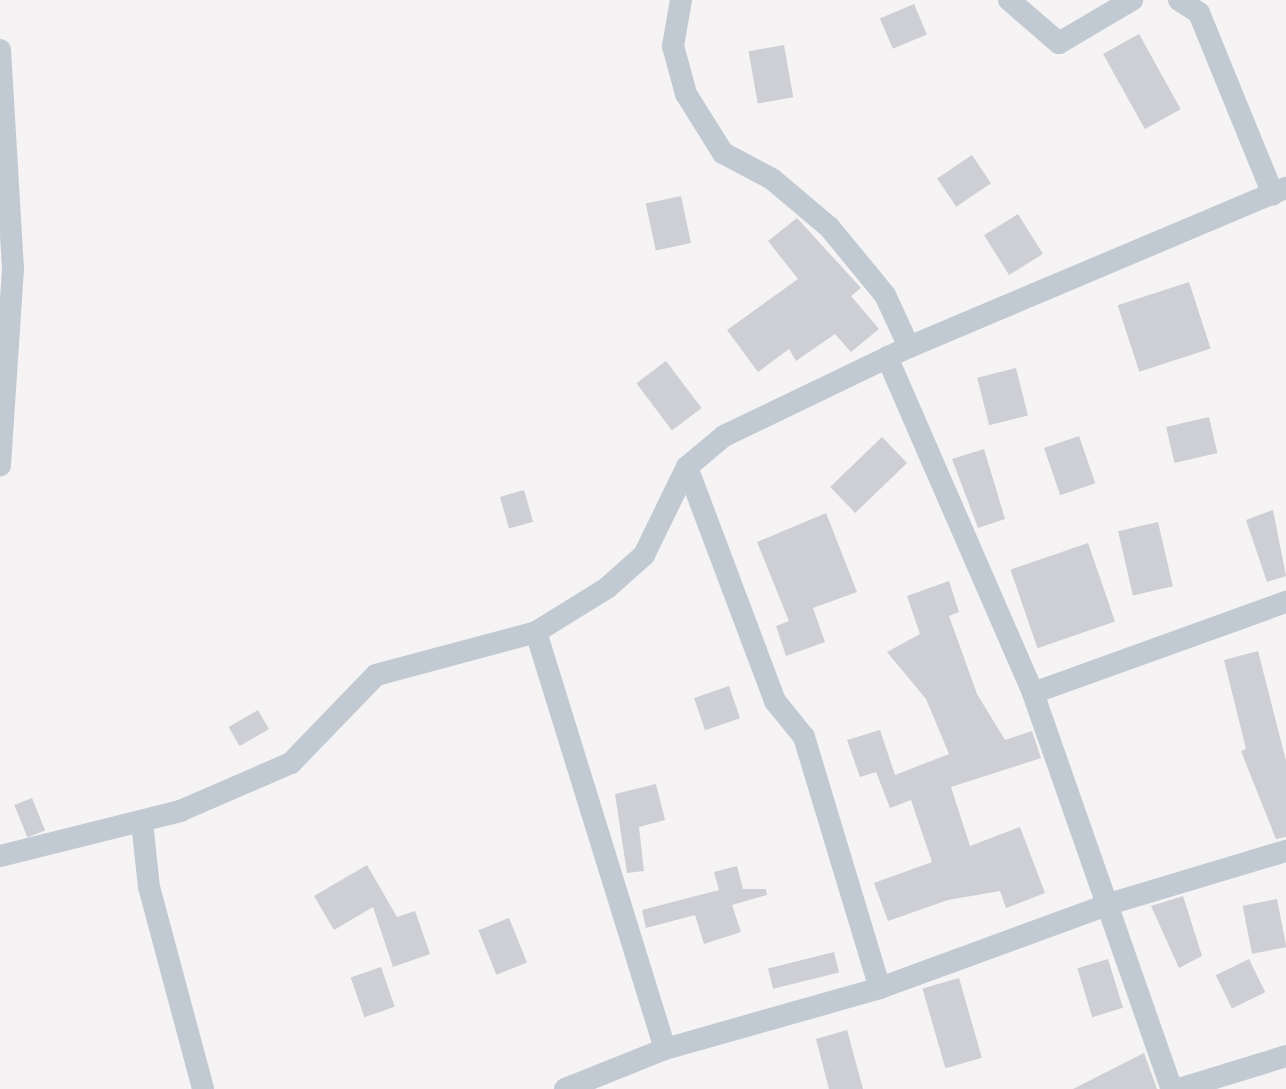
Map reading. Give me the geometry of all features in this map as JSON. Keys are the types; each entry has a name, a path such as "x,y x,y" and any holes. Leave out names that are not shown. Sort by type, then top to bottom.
{"street":[{"path":"681,0 676,58 686,94 723,153 772,179 829,227 885,295 909,347"},
{"path":"1009,0 1059,43 1132,0"},
{"path":"0,856 142,822 291,763 376,675 536,632 644,555 687,467 724,436 909,347 1280,191 1199,13 1179,0"},
{"path":"0,50 13,269 0,466"},
{"path":"887,357 1033,693 1172,1089"},
{"path":"687,467 775,701 804,737 880,988"},
{"path":"1033,693 1286,602"},
{"path":"536,632 665,1049"},
{"path":"142,822 149,887 203,1089"},
{"path":"565,1089 665,1049 880,988 1109,904 1286,851"},
{"path":"1179,1089 1286,1056"}],"building":[{"path":"914,4 927,34 893,49 880,18"},
{"path":"1139,34 1181,109 1145,129 1103,54"},
{"path":"784,45 793,97 758,103 749,51"},
{"path":"972,155 991,183 956,207 937,178"},
{"path":"681,196 691,243 656,250 646,203"},
{"path":"1018,214 1043,254 1009,275 984,235"},
{"path":"797,218 861,288 851,296 879,329 851,352 835,334 796,361 789,349 758,372 727,330 798,279 768,241"},
{"path":"1189,282 1211,349 1139,372 1118,305"},
{"path":"666,361 702,408 672,430 636,383"},
{"path":"1016,368 1028,416 989,425 977,378"},
{"path":"1209,417 1217,453 1174,463 1166,427"},
{"path":"1079,436 1095,483 1060,495 1044,448"},
{"path":"882,437 907,463 855,513 830,487"},
{"path":"984,449 1005,519 978,528 952,459"},
{"path":"524,490 533,522 509,529 500,497"},
{"path":"1273,510 1286,576 1267,582 1246,520"},
{"path":"826,513 857,592 813,608 825,642 786,656 776,626 789,621 757,542"},
{"path":"1158,522 1173,586 1133,596 1118,531"},
{"path":"1088,543 1115,621 1037,648 1010,570"},
{"path":"949,581 959,612 949,616 977,694 1005,740 1032,731 1041,758 951,787 970,846 1020,827 1045,893 1006,908 1000,891 948,900 888,921 874,883 932,862 911,800 890,808 876,772 860,777 847,740 880,730 895,775 949,754 926,699 887,652 920,634 907,596"},
{"path":"1258,651 1286,761 1286,837 1276,839 1241,751 1246,749 1224,660"},
{"path":"729,686 740,718 705,730 694,698"},
{"path":"258,710 269,729 240,746 229,727"},
{"path":"656,784 665,820 639,827 644,871 627,873 615,794"},
{"path":"32,798 45,830 27,838 14,805"},
{"path":"367,865 397,917 415,911 430,954 393,967 373,907 334,930 314,896"},
{"path":"737,866 743,889 766,889 767,895 732,905 741,932 704,944 695,915 646,928 642,910 719,890 714,872"},
{"path":"1183,896 1202,956 1179,968 1151,906"},
{"path":"1277,899 1286,947 1252,954 1243,906"},
{"path":"509,918 527,963 496,975 478,930"},
{"path":"834,952 839,972 773,989 768,968"},
{"path":"1108,959 1123,1008 1092,1017 1077,968"},
{"path":"1249,959 1265,992 1232,1008 1216,975"},
{"path":"381,967 395,1007 364,1017 351,977"},
{"path":"959,978 982,1058 945,1068 922,988"},
{"path":"847,1030 863,1089 829,1089 816,1039"},
{"path":"1144,1053 1157,1089 1073,1089"}]}
